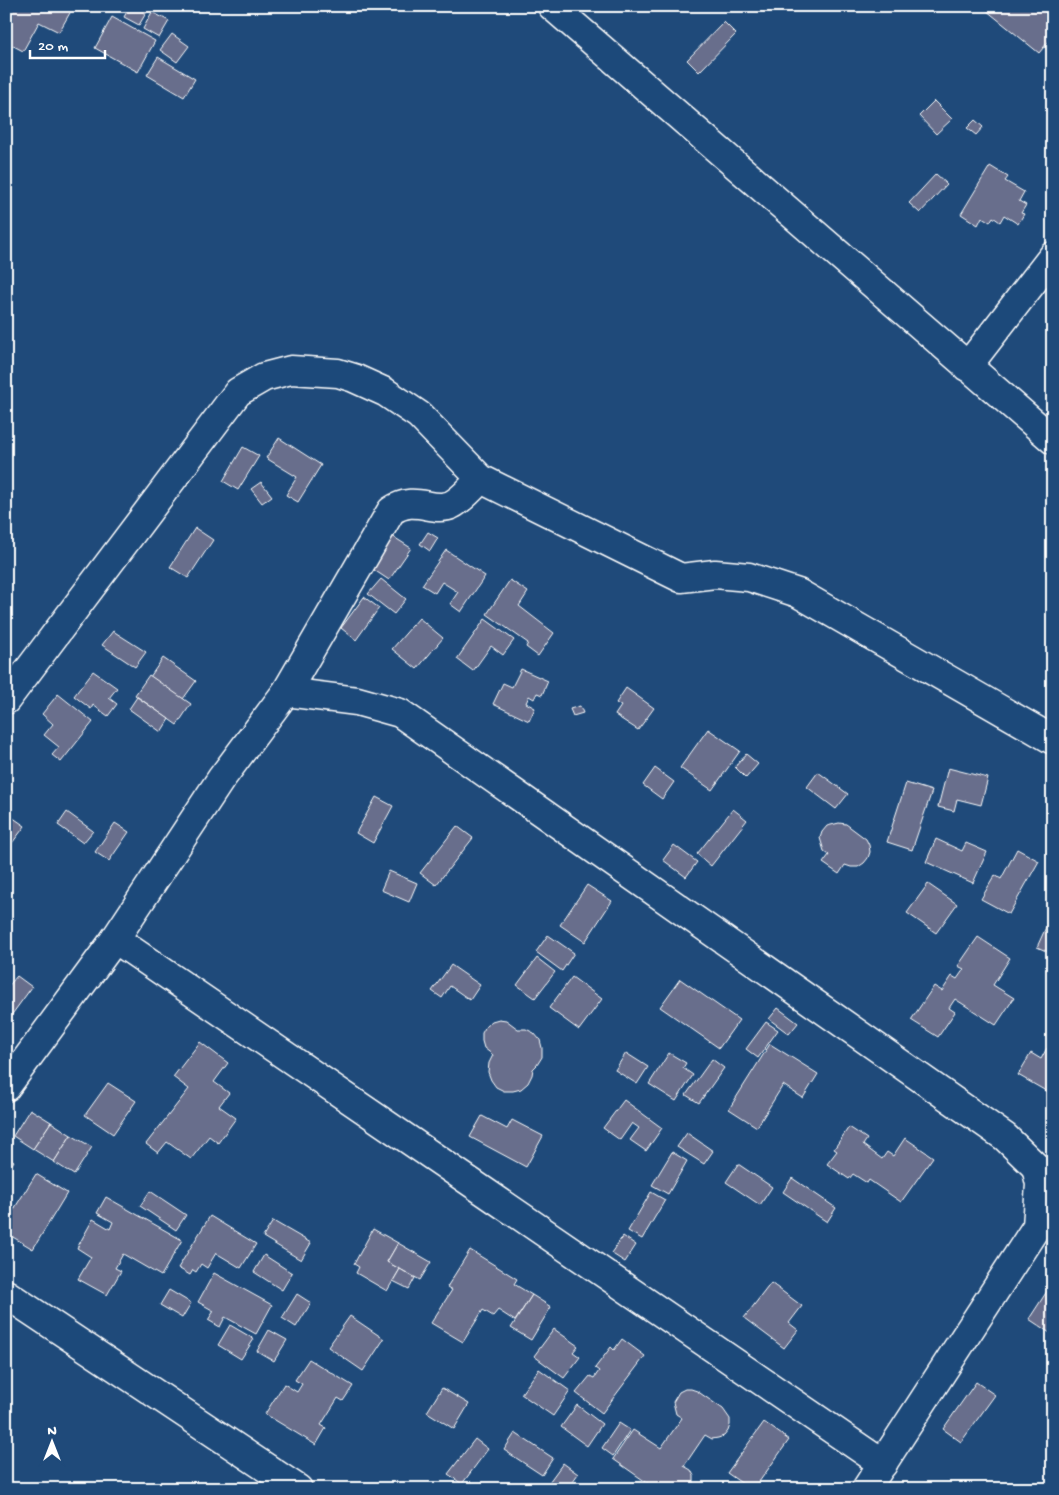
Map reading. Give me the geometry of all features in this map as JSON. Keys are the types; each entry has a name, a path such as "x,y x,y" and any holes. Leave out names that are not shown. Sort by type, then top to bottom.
{"street":[{"path":"552,6 1053,440"},
{"path":"967,367 1053,256"},
{"path":"6,700 238,392 264,377 277,372 291,370 329,372 354,378 385,392 418,415 481,479 681,578 714,574 749,577 798,593 1053,740"},
{"path":"6,1087 115,939 221,779 286,692 391,511 398,506 408,504 452,505 481,479"},
{"path":"286,692 357,701 400,713 1005,1137 1036,1167 1040,1184 1037,1226 866,1489"},
{"path":"115,939 883,1464"},
{"path":"6,1294 298,1489"}],"building":[{"path":"6,6 62,6 71,11 59,32 39,22 23,51 6,42"},
{"path":"130,6 149,8 139,25 124,17"},
{"path":"981,6 1043,6 1053,15 1053,36 1039,53"},
{"path":"152,12 169,21 159,38 143,29"},
{"path":"112,17 155,41 138,72 95,48"},
{"path":"724,22 736,34 699,72 687,60"},
{"path":"172,34 189,46 177,62 160,50"},
{"path":"158,57 195,79 184,97 147,75"},
{"path":"934,101 952,119 936,134 919,116"},
{"path":"975,120 983,127 976,135 967,128"},
{"path":"990,166 1008,177 1005,181 1024,192 1019,201 1026,205 1021,213 1024,214 1018,224 1004,215 1000,222 993,217 990,222 982,217 978,225 961,214"},
{"path":"936,174 947,184 920,213 909,203"},
{"path":"279,438 321,465 298,502 286,495 297,477 266,458"},
{"path":"243,447 259,456 238,490 223,481"},
{"path":"261,482 272,496 262,503 251,489"},
{"path":"195,528 213,540 188,578 170,567"},
{"path":"428,532 438,538 430,551 420,544"},
{"path":"392,536 411,548 389,580 371,568"},
{"path":"446,550 485,576 461,612 450,604 458,592 442,582 435,593 422,585"},
{"path":"381,579 406,599 394,614 368,594"},
{"path":"510,580 528,592 519,606 554,633 538,656 526,647 528,643 487,614"},
{"path":"364,597 379,608 356,640 341,628"},
{"path":"419,618 443,638 417,669 392,649"},
{"path":"485,619 514,640 503,655 491,646 473,671 457,659"},
{"path":"113,631 146,652 135,667 102,645"},
{"path":"163,658 196,681 183,699 150,677"},
{"path":"521,669 548,681 542,695 537,693 534,699 529,696 526,703 535,708 529,721 493,704 503,683 512,687"},
{"path":"93,671 117,688 109,698 117,704 108,716 93,705 91,709 74,696"},
{"path":"149,675 191,704 177,725 135,695"},
{"path":"626,688 654,708 638,730 615,715 621,706 616,703"},
{"path":"58,694 93,722 61,762 52,755 59,747 44,735 53,724 42,714"},
{"path":"137,697 169,719 161,732 129,709"},
{"path":"580,706 583,713 573,716 570,709"},
{"path":"708,729 740,751 712,790 680,768"},
{"path":"746,754 758,764 746,778 735,767"},
{"path":"655,768 674,782 662,799 643,785"},
{"path":"948,768 988,778 981,805 957,799 954,811 938,807"},
{"path":"818,772 848,794 836,809 807,787"},
{"path":"906,783 932,791 912,850 887,842"},
{"path":"376,797 393,806 373,843 356,833"},
{"path":"733,809 747,820 711,866 697,854"},
{"path":"67,812 93,831 83,843 58,825"},
{"path":"6,813 25,826 6,851"},
{"path":"115,823 129,832 109,861 95,852"},
{"path":"839,823 846,824 866,839 870,852 864,863 858,867 845,865 839,874 823,863 829,855 824,851 820,838 827,826"},
{"path":"457,826 473,838 436,885 420,873"},
{"path":"936,839 962,851 966,843 987,852 973,883 926,862"},
{"path":"674,845 697,862 686,877 663,860"},
{"path":"1017,849 1039,861 1009,914 981,899 995,875 1001,879"},
{"path":"389,871 417,883 409,902 381,890"},
{"path":"928,884 957,904 936,933 907,913"},
{"path":"587,885 612,901 585,942 560,925"},
{"path":"1053,912 1053,954 1037,947"},
{"path":"548,935 574,953 562,971 536,952"},
{"path":"978,937 1010,958 993,985 1014,998 996,1025 955,999 949,1008 955,1012 938,1037 911,1020 934,986 942,991 952,976 957,979 964,969 958,966"},
{"path":"537,958 555,972 535,998 517,985"},
{"path":"451,965 480,985 470,1000 450,986 442,998 432,991"},
{"path":"17,976 32,987 10,1017 6,1015 6,989"},
{"path":"572,977 602,999 579,1030 549,1008"},
{"path":"680,979 739,1020 719,1048 660,1007"},
{"path":"778,1008 798,1023 789,1034 769,1019"},
{"path":"506,1020 518,1029 526,1029 534,1033 540,1040 542,1057 533,1069 528,1083 521,1089 504,1091 496,1087 488,1072 489,1063 493,1055 484,1048 482,1033 492,1021"},
{"path":"766,1022 778,1030 758,1058 746,1049"},
{"path":"200,1042 228,1063 214,1082 229,1093 219,1106 236,1118 218,1143 209,1136 191,1159 167,1142 158,1153 146,1144 189,1089 173,1077"},
{"path":"770,1044 818,1074 803,1098 783,1085 757,1127 729,1109"},
{"path":"1047,1048 1053,1052 1053,1095 1018,1075 1031,1053 1041,1059"},
{"path":"626,1053 648,1067 637,1084 615,1070"},
{"path":"669,1053 686,1063 683,1068 693,1075 676,1101 649,1084"},
{"path":"712,1059 724,1068 699,1103 686,1095"},
{"path":"108,1083 136,1101 113,1134 85,1115"},
{"path":"624,1100 662,1128 646,1151 630,1140 639,1128 632,1123 620,1140 603,1128"},
{"path":"30,1109 51,1122 33,1149 13,1136"},
{"path":"482,1116 507,1129 512,1120 543,1136 526,1167 470,1137"},
{"path":"51,1122 71,1135 54,1162 33,1149"},
{"path":"849,1127 867,1139 863,1145 882,1159 887,1152 893,1156 905,1138 933,1157 901,1202 869,1180 867,1183 853,1174 849,1179 827,1164 837,1151 834,1149"},
{"path":"687,1133 713,1151 704,1164 677,1147"},
{"path":"71,1135 92,1147 74,1175 54,1162"},
{"path":"672,1152 687,1161 668,1194 652,1185"},
{"path":"6,1156 14,1161 6,1173"},
{"path":"738,1164 772,1187 760,1205 726,1182"},
{"path":"36,1174 67,1193 33,1249 6,1233 6,1222"},
{"path":"792,1178 836,1208 827,1222 783,1192"},
{"path":"150,1191 186,1215 176,1230 140,1206"},
{"path":"651,1192 665,1200 642,1239 628,1231"},
{"path":"106,1197 182,1240 161,1276 123,1254 115,1268 121,1271 107,1295 78,1279 91,1257 77,1248 93,1219 110,1229 113,1222 97,1213"},
{"path":"210,1216 256,1244 241,1268 216,1253 207,1268 201,1264 196,1272 193,1270 190,1275 178,1268"},
{"path":"273,1221 311,1243 301,1260 263,1237"},
{"path":"373,1229 398,1243 387,1262 400,1269 387,1291 356,1273 359,1267 354,1264"},
{"path":"623,1236 636,1245 625,1262 611,1253"},
{"path":"398,1243 431,1262 420,1280 387,1262"},
{"path":"470,1250 517,1279 514,1284 532,1295 515,1321 498,1310 493,1316 483,1310 463,1342 431,1323 452,1290 447,1287"},
{"path":"264,1255 292,1273 282,1290 254,1272"},
{"path":"400,1269 415,1278 409,1289 393,1281"},
{"path":"214,1273 272,1305 256,1334 225,1317 220,1327 208,1320 214,1311 198,1302"},
{"path":"1053,1282 1053,1335 1029,1319"},
{"path":"771,1283 802,1306 789,1323 798,1330 784,1348 744,1318"},
{"path":"169,1290 191,1303 182,1318 160,1305"},
{"path":"297,1294 311,1303 296,1327 282,1318"},
{"path":"532,1295 551,1307 531,1340 511,1328"},
{"path":"350,1316 384,1339 363,1371 328,1347"},
{"path":"230,1325 254,1339 241,1359 218,1345"},
{"path":"554,1329 578,1346 573,1352 580,1357 564,1378 534,1356"},
{"path":"269,1330 287,1340 274,1361 257,1351"},
{"path":"622,1339 645,1356 602,1413 576,1393 590,1376 594,1378 599,1371 595,1368 611,1347 614,1350"},
{"path":"309,1359 353,1386 343,1401 338,1398 321,1425 326,1428 316,1445 265,1414 284,1384 297,1392 302,1384 295,1380"},
{"path":"539,1369 570,1391 553,1416 521,1394"},
{"path":"976,1382 995,1395 961,1442 943,1429"},
{"path":"442,1388 469,1404 454,1429 427,1412"},
{"path":"685,1389 697,1391 723,1409 730,1419 730,1425 724,1436 712,1439 705,1435 684,1466 691,1470 694,1476 694,1489 656,1489 613,1459 633,1430 661,1448 682,1418 676,1414 673,1402 679,1392"},
{"path":"577,1405 602,1424 587,1446 561,1427"},
{"path":"764,1422 789,1440 754,1489 750,1489 727,1473"},
{"path":"619,1423 630,1430 613,1456 602,1448"},
{"path":"515,1433 553,1458 542,1475 504,1450"},
{"path":"475,1439 488,1449 462,1484 448,1474"},
{"path":"563,1463 578,1474 567,1489 544,1489"}]}
